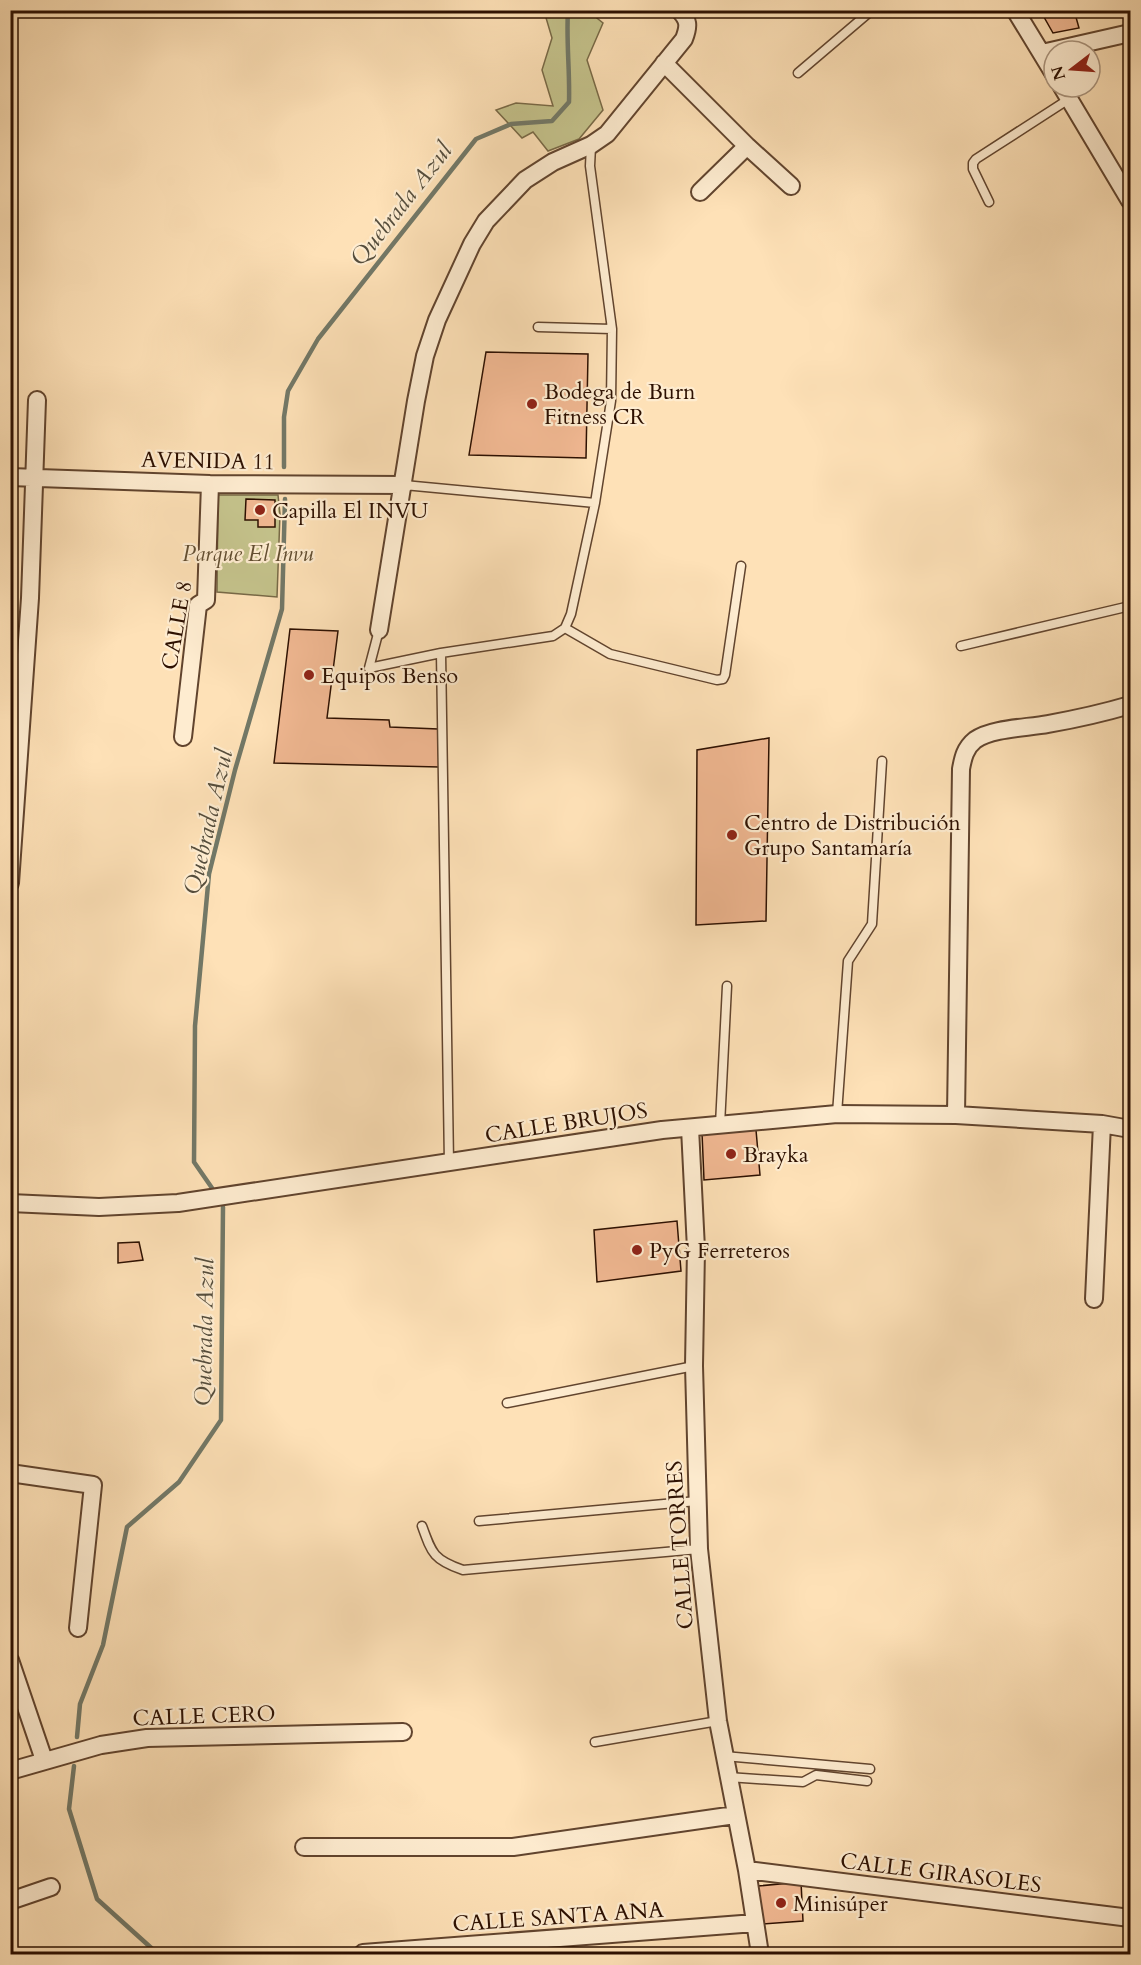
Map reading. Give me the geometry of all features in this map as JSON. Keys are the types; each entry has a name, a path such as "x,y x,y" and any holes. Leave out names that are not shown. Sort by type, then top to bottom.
{"street":[{"path":"379,630 425,356 437,320 471,244 486,221 525,180 553,162 591,145 607,134 620,120 684,39 689,27 687,18 679,10"},
{"path":"1015,10 1042,53"},
{"path":"1102,40 1131,33"},
{"path":"664,63 747,146 791,186"},
{"path":"1069,99 1131,201"},
{"path":"700,192 747,146"},
{"path":"10,883 12,826 30,598 37,400"},
{"name":"AVENIDA 11","path":"10,477 210,484 404,485"},
{"name":"CALLE 8","path":"183,737 198,605 206,600 210,484"},
{"path":"956,1115 960,769 964,754 977,738 990,733 1048,724 1131,705"},
{"name":"CALLE BRUJOS","path":"10,1203 99,1207 178,1203 690,1128 837,1114 956,1115 1102,1124 1131,1129"},
{"path":"1095,1299 1102,1124"},
{"name":"CALLE TORRES","path":"690,1128 696,1249 694,1366 699,1550 718,1721 747,1870 760,1954"},
{"path":"10,1473 93,1485 78,1628"},
{"path":"10,1660 44,1760"},
{"name":"CALLE CERO","path":"10,1772 44,1760 117,1741 147,1738 403,1732"},
{"path":"304,1846 513,1846 735,1815"},
{"name":"CALLE GIRASOLES","path":"747,1870 1131,1918"},
{"path":"10,1901 51,1887"},
{"name":"CALLE SANTA ANA","path":"363,1953 755,1923"}],"lane":[{"path":"798,73 872,10"},
{"path":"989,202 973,169 973,163 1057,99"},
{"path":"379,630 369,668 441,653 553,636 565,628 571,614 595,503 611,401 612,328 591,166 591,145"},
{"path":"538,327 612,328"},
{"path":"404,485 595,503"},
{"path":"565,628 610,654 717,680 723,679 741,566"},
{"path":"961,645 1131,606"},
{"path":"441,653 449,1163"},
{"path":"837,1114 848,961 872,924 882,761"},
{"path":"720,1125 727,986"},
{"path":"507,1403 694,1366"},
{"path":"479,1521 697,1501"},
{"path":"422,1526 430,1548 443,1564 463,1570 699,1550"},
{"path":"595,1742 718,1721"},
{"path":"724,1756 870,1769"},
{"path":"728,1777 803,1782 816,1775 867,1780"}],"green space":[{"path":"544,11 588,11 603,23 587,60 603,110 579,139 548,151 533,132 522,138 496,110 516,103 553,106 542,70 552,38"},
{"name":"Parque El Invu","path":"218,495 278,495 280,514 277,597 217,592"}],"building":[{"path":"1040,10 1074,10 1079,28 1053,33"},
{"name":"Bodega de Burn Fitness CR","path":"486,352 588,354 586,458 469,455"},
{"name":"Capilla El INVU","path":"246,499 275,500 275,527 258,527 258,520 245,520"},
{"name":"Equipos Benso","path":"290,629 338,631 327,718 389,720 390,727 438,729 439,767 274,763"},
{"name":"Centro de Distribución Grupo Santamaría","path":"769,738 766,921 696,925 697,750"},
{"name":"Brayka","path":"756,1130 760,1175 704,1180 702,1133"},
{"name":"PyG Ferreteros","path":"677,1221 681,1271 597,1282 594,1230"},
{"path":"139,1242 143,1260 118,1263 118,1243"},
{"name":"Minisúper","path":"801,1882 803,1921 763,1924 758,1886"}],"waterway":[{"name":"Quebrada Azul","path":"284,467 284,417 288,391 318,339 476,139 511,124 552,121 569,102 568,10"},
{"name":"Quebrada Azul","path":"212,1188 194,1162 195,1026 209,874 235,770 282,609 285,499"},
{"name":"Quebrada Azul","path":"77,1737 80,1704 103,1645 127,1527 179,1482 221,1420 223,1207"},
{"name":"Quebrada Azul","path":"74,1766 69,1809 97,1899 158,1954"}],"place":[{"name":"Bodega de Burn Fitness CR","path":"532,404"},
{"name":"Capilla El INVU","path":"260,510"},
{"name":"Equipos Benso","path":"309,675"},
{"name":"Centro de Distribución Grupo Santamaría","path":"732,835"},
{"name":"Brayka","path":"731,1154"},
{"name":"PyG Ferreteros","path":"637,1250"},
{"name":"Minisúper","path":"781,1903"}]}
